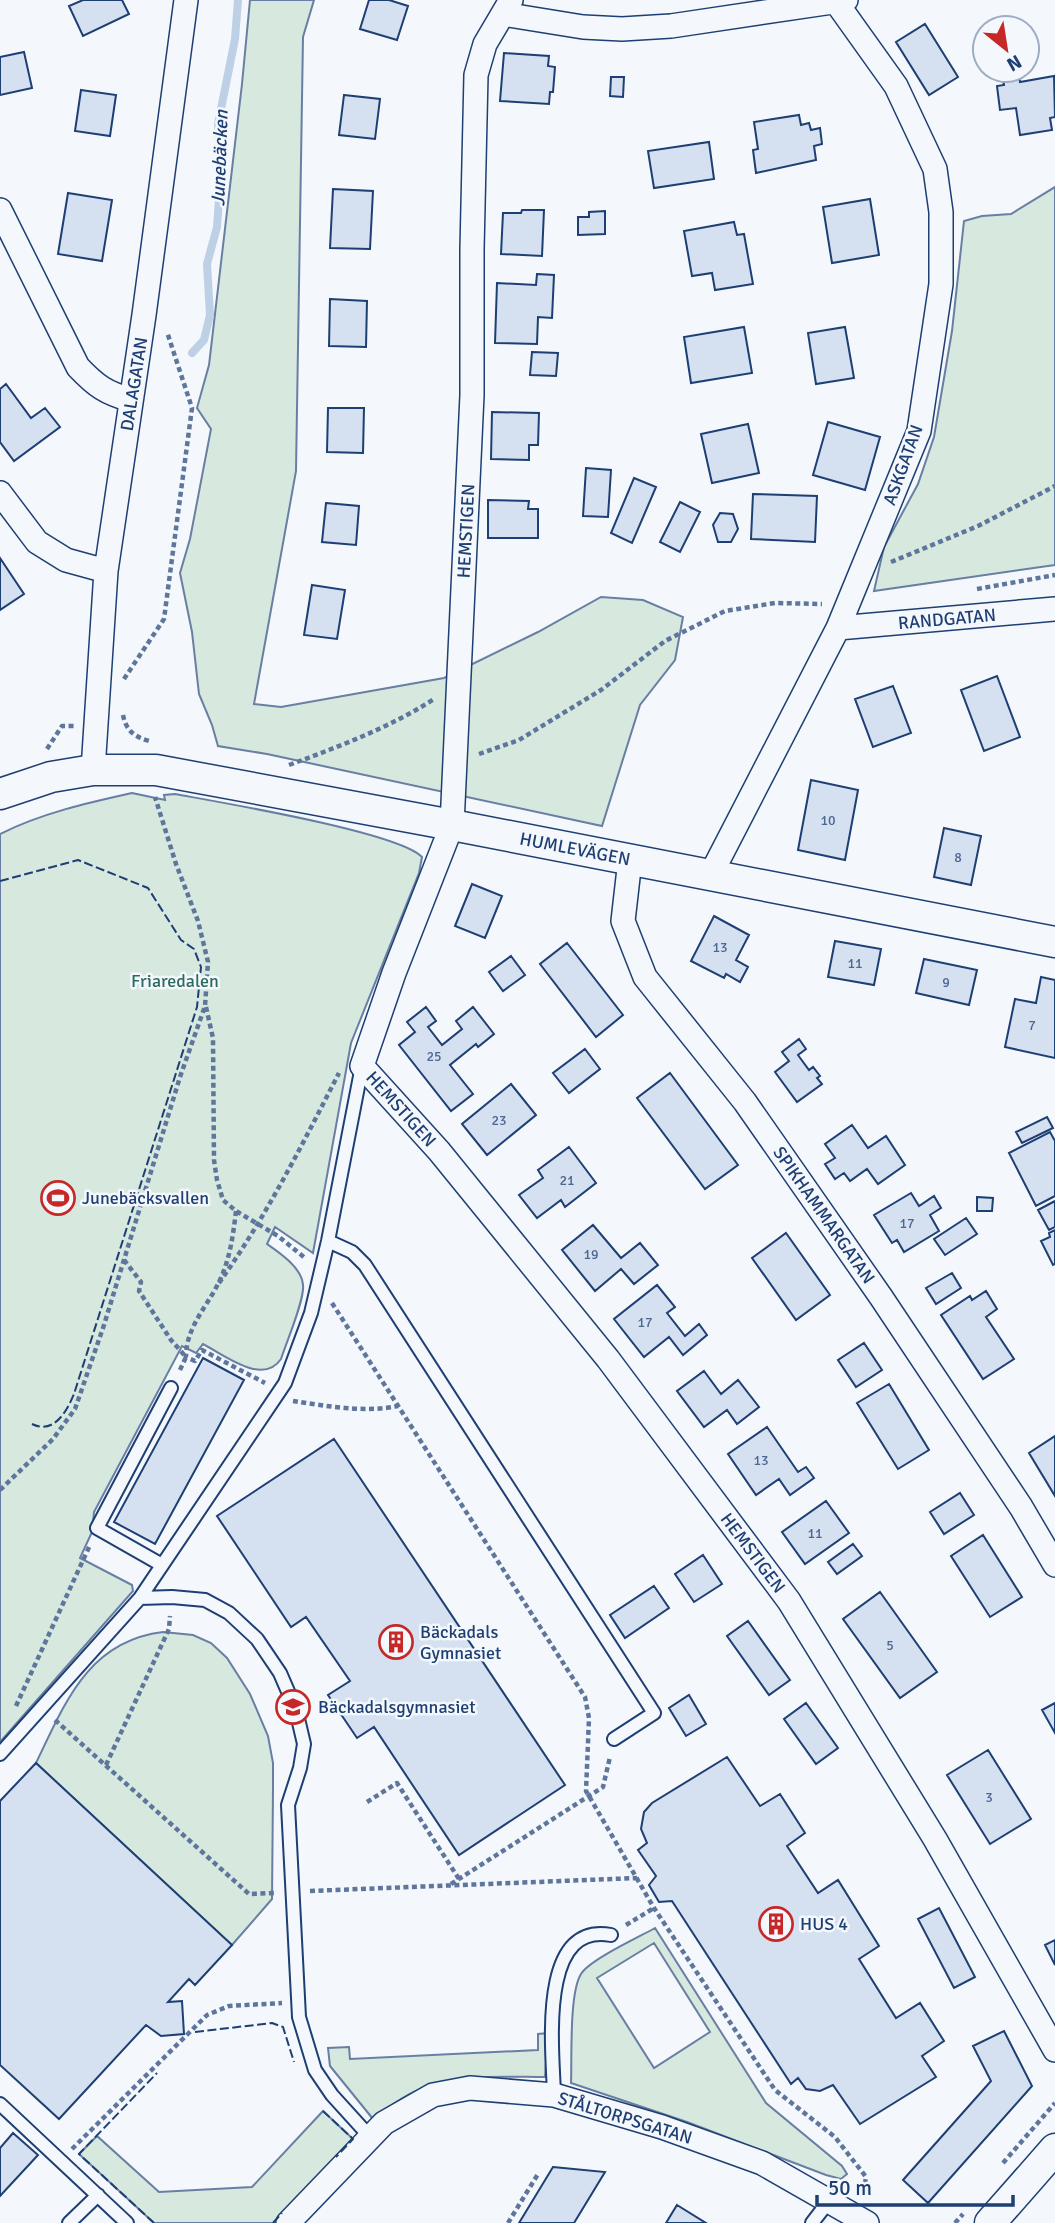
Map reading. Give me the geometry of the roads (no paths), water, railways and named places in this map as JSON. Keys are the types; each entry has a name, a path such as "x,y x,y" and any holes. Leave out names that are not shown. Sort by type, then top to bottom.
{"street":[{"name":"DALAGATAN","path":"93,770 106,571 144,315 186,0"},
{"path":"507,7 583,27 622,29 671,26 841,1"},
{"name":"ASKGATAN","path":"710,876 838,628 919,431 941,284 941,212 935,169 896,86 841,1"},
{"name":"HEMSTIGEN","path":"507,7 485,44 476,75 472,395 452,825 394,973 362,1066 439,1151 608,1359 789,1601 935,1839 1055,2050"},
{"path":"0,210 78,367 95,385 110,394 131,400"},
{"path":"0,493 37,542 66,560 106,571"},
{"name":"RANDGATAN","path":"838,628 1055,609"},
{"name":"HUMLEVÄGEN","path":"0,794 51,777 157,757 452,825 1055,942"},
{"name":"SPIKHAMMARGATAN","path":"630,860 623,921 645,977 745,1102 911,1341 1021,1507 1055,1565"},
{"name":"STÅLTORPSGATAN","path":"288,2223 384,2123 433,2095 470,2088 554,2095 662,2127 762,2162 829,2201 865,2212"},
{"path":"990,2223 1055,2149"}],"lane":[{"path":"0,1754 140,1598 285,1383 310,1313 328,1241 362,1066"},
{"path":"328,1241 352,1252 365,1265 654,1713 614,1739"},
{"path":"162,1565 97,1528 171,1388"},
{"path":"140,1598 205,1600 229,1613 257,1639 280,1673 296,1710 304,1744 300,1768 288,1805 299,2017 315,2070 332,2095 371,2138"},
{"path":"554,2095 553,2007 561,1963 581,1940 597,1933 611,1935"},
{"path":"0,2104 127,2223"},
{"path":"69,2223 98,2195"},
{"path":"812,2223 829,2201"}],"waterway":[{"name":"Junebäcken","path":"192,353 204,340 210,315 207,264 217,227 221,171 218,124 235,39 238,0"}],"place":[{"name":"Junebäcksvallen","path":"58,1198"},
{"name":"Bäckadals Gymnasiet","path":"396,1642"},
{"name":"Bäckadalsgymnasiet","path":"293,1707"},
{"name":"HUS 4","path":"776,1924"}],"park label":[{"name":"Friaredalen","path":"175,981"}]}
